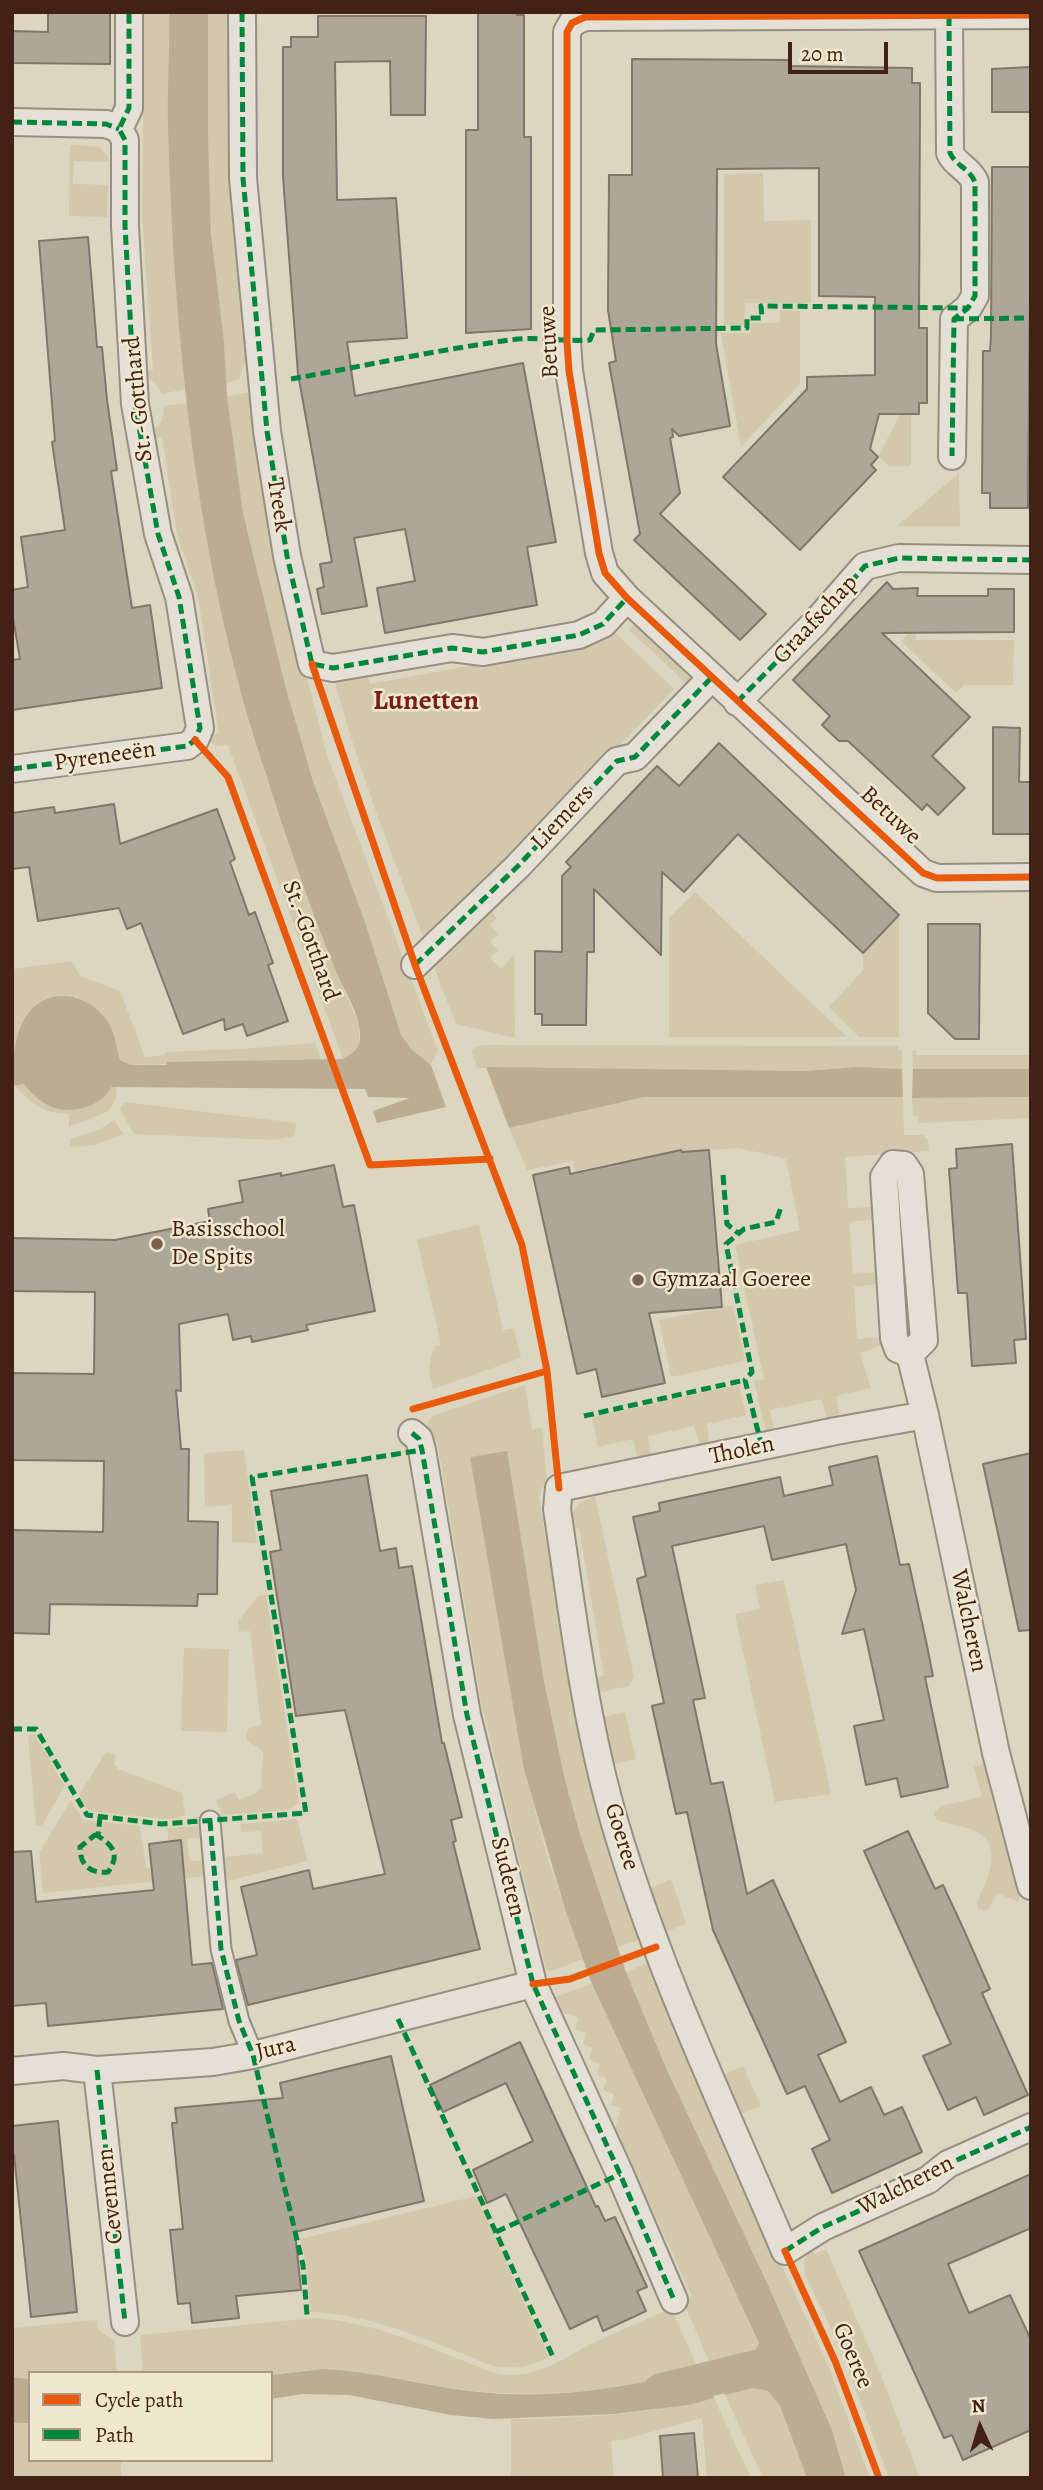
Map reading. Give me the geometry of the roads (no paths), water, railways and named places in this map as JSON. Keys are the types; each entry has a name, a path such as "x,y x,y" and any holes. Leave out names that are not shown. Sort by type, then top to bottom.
{"street":[{"name":"St.-Gotthard","path":"129,12 129,108 119,129 125,140 125,226 135,404 158,534 179,597 200,728 195,740"},
{"name":"Treek","path":"243,12 243,178 267,431 287,556 312,664 333,668 452,648 483,652 579,635 603,624 627,598"},
{"name":"Betuwe","path":"1031,15 714,14 570,17 567,32 569,371 605,573 627,598 737,702 923,873 937,877 1031,877"},
{"path":"949,16 950,153 954,161 971,174 975,183 975,296 968,308 954,319 953,456"},
{"path":"12,122 106,124 119,129"},
{"name":"Graafschap","path":"737,702 865,566 899,558 1031,560"},
{"name":"Liemers","path":"415,965 518,866 617,761 635,757 712,677"},
{"name":"Pyreneeën","path":"12,769 187,746 195,740"},
{"name":"Walcheren","path":"893,1164 904,1165 910,1174 924,1340 910,1354 898,1349 894,1338 884,1177 893,1164"},
{"name":"Walcheren","path":"910,1354 996,1753 1031,1886"},
{"name":"Tholen","path":"559,1488 925,1415"},
{"name":"Sudeten","path":"412,1433 419,1439 422,1450 467,1715 533,1984 674,2300"},
{"name":"Goeree","path":"559,1488 556,1509 587,1708 616,1826 656,1947 785,2251"},
{"path":"210,1821 221,1949 239,2021 253,2055"},
{"name":"Jura","path":"12,2071 63,2066 97,2070 213,2062 253,2055 533,1984"},
{"name":"Cevennen","path":"97,2070 125,2322"},
{"name":"Walcheren","path":"785,2251 823,2227 928,2180 948,2164 1031,2126"}],"waterway":[{"path":"660,2391 762,2366"}],"place":[{"name":"Basisschool De Spits","path":"157,1244"},
{"name":"Gymzaal Goeree","path":"638,1280"}],"district":[{"name":"Lunetten","path":"426,702"}]}
